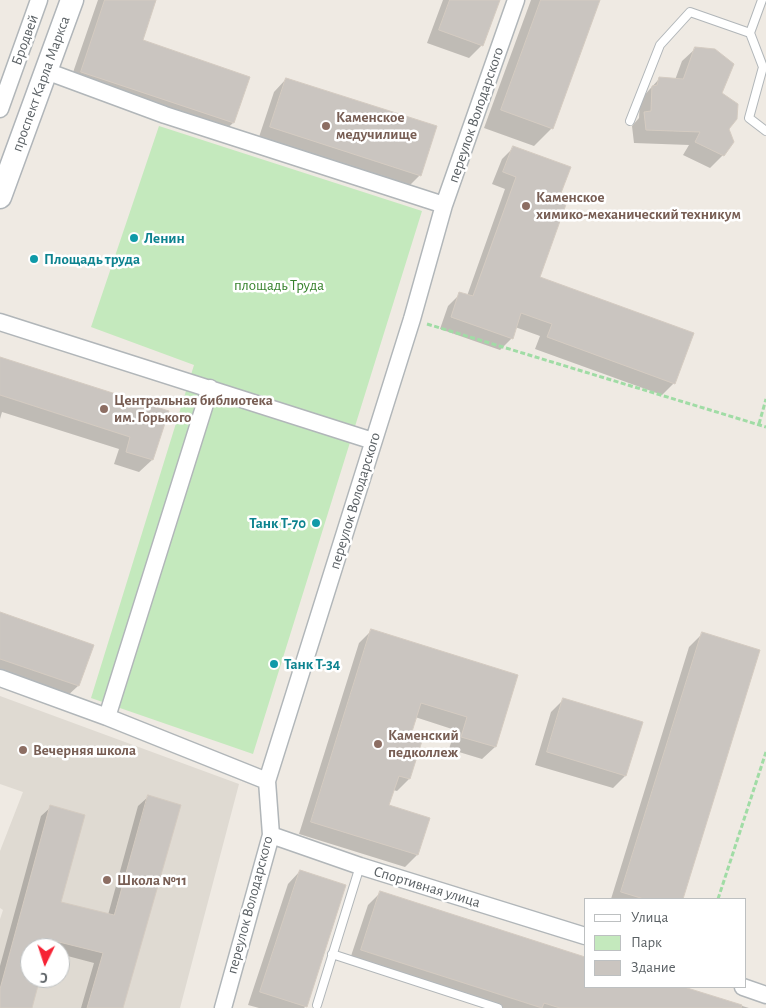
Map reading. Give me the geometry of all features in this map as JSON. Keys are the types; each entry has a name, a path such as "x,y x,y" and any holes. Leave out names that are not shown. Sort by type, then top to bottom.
{"street":[{"name":"Бродвей","path":"0,109 39,0"},
{"name":"проспект Карла Маркса","path":"1,194 72,0"},
{"name":"переулок Володарского","path":"222,1008 271,835 267,781 412,319 444,205 516,0"},
{"path":"46,71 165,115 444,205"},
{"path":"0,322 373,441"},
{"path":"107,717 210,388"},
{"path":"0,678 107,717 267,781"},
{"name":"Спортивная улица","path":"271,835 360,866 584,936"},
{"path":"746,988 766,994"}],"lane":[{"path":"762,0 750,33 763,66 749,118 766,131"},
{"path":"630,121 660,45 690,12 750,33"},
{"path":"317,1005 360,866"},
{"path":"332,954 498,1008"}],"path":[{"path":"412,319 766,427"},
{"path":"759,424 766,399"},
{"path":"718,898 766,752"}],"shaded area":[{"name":"Школа №11","path":"0,696 239,784 180,1008 0,1008 0,919 3,910 0,908 0,851 23,792 0,784"}],"green space":[{"name":"площадь Труда","path":"159,126 422,211 253,754 91,698 194,365 91,327"}],"building":[{"path":"105,0 156,0 143,40 250,77 234,123 81,72"},
{"path":"450,0 500,0 483,46 439,30"},
{"path":"541,0 600,0 553,129 501,110"},
{"path":"695,47 715,49 734,64 722,93 738,104 737,119 729,129 734,142 724,156 695,142 700,132 646,130 644,112 651,111 652,86 657,85 659,77 683,79"},
{"path":"286,78 437,126 421,176 270,127"},
{"path":"513,146 571,167 561,193 569,196 540,277 694,333 675,384 547,337 552,324 521,313 513,339 451,317 459,292 473,296 516,177 503,172"},
{"name":"Центральная библиотека им. Горького","path":"0,357 169,411 153,460 126,452 130,437 0,395"},
{"path":"0,612 94,645 79,686 0,659"},
{"name":"Каменский педколлеж","path":"371,629 518,675 496,747 461,737 467,717 421,703 410,738 422,741 410,779 399,776 389,805 430,818 418,855 311,822"},
{"path":"702,632 760,650 683,898 641,898 621,892"},
{"path":"563,698 643,722 626,776 547,752"},
{"path":"148,795 181,805 123,1008 87,1008 103,953 70,945 70,938 20,938 20,988 37,988 32,1008 0,1008 0,989 50,805 85,815 61,902 114,915"},
{"path":"300,870 346,885 307,1007 260,992"},
{"path":"380,891 584,957 584,988 687,988 742,1005 741,1008 560,1008 544,1003 542,1008 361,950"}],"place":[{"name":"Каменское медучилище","path":"326,126"},
{"name":"Каменское химико-механический техникум","path":"526,206"},
{"name":"Ленин","path":"134,238"},
{"name":"Площадь труда","path":"34,259"},
{"name":"Центральная библиотека им. Горького","path":"104,409"},
{"name":"Танк Т-70","path":"316,523"},
{"name":"Танк Т-34","path":"274,664"},
{"name":"Каменский педколлеж","path":"378,744"},
{"name":"Вечерняя школа","path":"23,750"},
{"name":"Школа №11","path":"107,880"}]}
